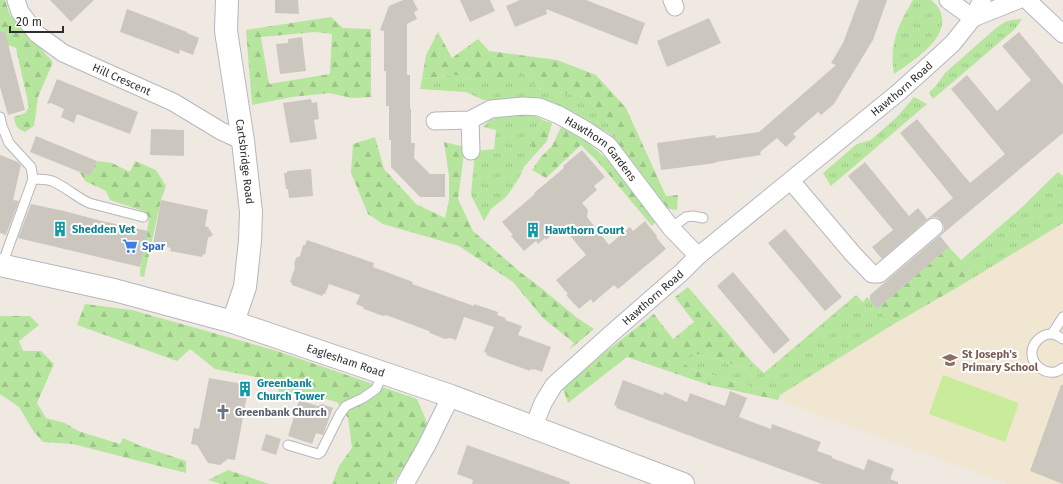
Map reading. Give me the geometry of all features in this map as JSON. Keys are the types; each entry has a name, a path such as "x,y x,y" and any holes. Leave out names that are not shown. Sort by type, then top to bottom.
{"main road":[{"name":"Cartsbridge Road","path":"227,0 226,31 243,141 251,212 250,241 245,287 234,322"},
{"name":"Eaglesham Road","path":"1,265 114,290 234,322 451,396 683,484"}],"street":[{"name":"Hill Crescent","path":"16,0 20,12 37,34 63,53 172,102 221,131 243,141"},
{"path":"948,0 973,18 1018,0"},
{"name":"Hawthorn Road","path":"533,428 543,402 554,385 682,272 698,256 899,92 954,43 973,18 982,0"},
{"path":"1027,0 1063,34"},
{"name":"Hawthorn Gardens","path":"435,121 470,120 492,109 523,106 539,107 559,115 608,145 671,228 698,256"},
{"path":"470,120 471,151"},
{"path":"791,181 872,274 879,274 934,227"},
{"path":"405,484 451,396"}],"lane":[{"path":"0,117 3,138 31,167 33,179 1,265"},
{"path":"33,179 51,181 65,187 88,203 143,217"},
{"path":"671,228 686,217 693,216 703,218"},
{"path":"1052,334 1063,317"},
{"path":"1063,338 1052,334 1042,336 1034,344 1032,354 1035,365 1044,371 1055,372 1063,368"},
{"path":"288,445 318,454 321,452 340,414 346,406 363,398 376,389 384,373"}],"shaded area":[{"name":"St Joseph's Primary School","path":"1063,223 1063,484 1008,484 778,400 780,395 892,325"}],"green space":[{"path":"0,0 5,0 10,15 53,62 38,97 34,126 25,132 20,130 17,126 14,117 25,113 29,107 16,48 5,44 0,45"},
{"path":"913,0 931,0 938,7 942,17 941,27 937,37 930,46 894,74 893,53 896,35 899,26"},
{"path":"331,17 343,28 371,29 371,97 352,98 329,93 292,97 252,105 246,30","holes":["315,32 332,34 330,74 269,84 261,37"]},
{"path":"1022,19 1015,29 933,99 929,92 935,87 945,73 1000,25 1008,21"},
{"path":"438,32 452,58 478,39 489,51 557,60 596,75 626,108 666,196 678,195 677,210 663,208 616,141 616,135 604,117 584,97 538,88 523,71 509,81 476,80 456,75 422,79 426,55"},
{"path":"523,71 538,88 584,97 604,117 616,135 616,141 609,133 581,119 518,100 483,100 466,92 420,89 422,79 456,75 476,80"},
{"path":"914,97 927,104 831,186 823,173 857,144 871,140 898,116"},
{"path":"528,112 543,120 532,140 532,149 519,178 507,196 491,209 484,221 471,195 475,151 494,149 496,130 483,127 495,118"},
{"path":"543,120 552,123 547,141 522,169 532,149 532,140"},
{"path":"561,127 582,138 606,158 657,221 652,226 600,164 581,145 546,178 532,170 541,157 552,146"},
{"path":"375,137 384,169 416,204 445,218 449,200 449,176 444,142 465,147 458,199 473,231 520,272 576,317 594,329 569,350 574,343 543,318 513,282 459,246 383,224 368,214 351,173 353,144"},
{"path":"97,161 112,163 130,172 135,161 156,170 166,186 161,200 144,277 140,276 140,269 149,218 143,211 110,200 106,191 85,181 79,171 90,176"},
{"path":"1058,172 1063,176 1063,223 958,287 971,267 961,260 1019,210"},
{"path":"949,247 961,260 971,267 958,287 892,325 877,309"},
{"path":"688,287 752,362 746,369 719,359 693,353 681,360 689,368 780,395 778,400 709,385 627,357 568,403 563,389 568,381 654,314 673,339 694,322 675,297"},
{"path":"856,295 863,302 867,297 892,325 780,395 689,368 680,360 693,353 719,359 746,369 752,362 764,373"},
{"path":"85,304 132,310 277,351 417,399 429,427 393,484 332,484 339,466 352,448 348,418 337,402 311,395 279,393 276,381 215,369 190,349 177,361 77,325"},
{"path":"0,316 30,316 39,325 19,341 23,351 41,351 54,364 37,403 46,418 65,423 78,431 120,444 123,438 141,446 186,461 186,473 73,444 43,442 34,432 19,407 0,394"},
{"path":"943,375 1019,403 1005,442 929,414"},
{"path":"228,470 269,484 221,484 208,480"}],"building":[{"path":"50,0 94,0 71,22"},
{"path":"275,0 298,0 299,14 275,13"},
{"path":"403,0 413,0 418,10 414,12 417,19 407,24 407,75 410,75 411,143 415,143 414,158 430,174 445,174 445,197 420,197 391,167 389,106 386,106 386,71 384,71 384,31 380,30 389,6"},
{"path":"460,0 490,0 495,11 470,22"},
{"path":"520,0 586,0 645,23 637,45 546,9 547,14 515,27 506,6"},
{"path":"859,0 887,0 873,40 834,104 821,115 818,112 793,134 796,137 786,147 777,138 760,152 761,155 716,163 661,170 657,143 715,135 716,138 759,132 836,65 831,63 843,43"},
{"path":"127,9 199,38 193,55 180,50 179,54 120,32"},
{"path":"709,18 721,43 667,67 657,41"},
{"path":"0,32 5,32 25,110 8,115 0,87"},
{"path":"1019,32 1063,85 1063,133 940,236 949,247 877,309 870,300 870,295 940,235 944,230 944,225 937,217 928,219 882,259 872,247 893,230 848,176 865,162 909,216 918,208 927,219 953,198 900,133 917,119 970,183 1005,154 951,89 967,75 997,111 1031,80 1002,46"},
{"path":"302,37 306,71 280,74 276,44 288,43 288,39"},
{"path":"57,79 138,112 130,134 77,114 74,123 61,117 64,109 51,103 47,104"},
{"path":"311,99 312,103 317,102 319,119 314,120 317,139 290,143 283,103"},
{"path":"151,129 184,130 184,156 150,155"},
{"path":"36,136 97,161 90,176 30,152"},
{"name":"Hawthorn Court","path":"582,150 605,177 594,186 597,190 582,203 588,210 587,217 609,245 630,227 633,231 645,221 666,249 618,289 614,285 593,303 591,299 579,309 566,295 568,294 556,280 586,255 562,226 546,240 545,238 538,244 536,241 524,251 511,236 513,235 502,222 564,168 563,166"},
{"path":"0,155 18,162 21,165 13,200 19,201 6,235 0,233"},
{"path":"311,169 313,196 289,198 284,173 287,173 287,171"},
{"path":"161,200 208,210 205,226 208,227 213,235 208,238 205,255 203,254 202,257 170,251 171,248 153,244"},
{"path":"31,204 148,231 140,267 18,238"},
{"path":"785,229 842,297 825,311 768,243"},
{"path":"307,240 374,263 373,267 413,282 412,284 474,306 474,304 498,312 497,315 506,318 505,320 522,326 518,335 551,347 542,372 534,369 530,369 530,371 486,355 487,353 484,352 494,327 464,317 456,340 450,338 445,339 430,333 429,331 386,315 383,316 364,309 356,304 360,295 329,284 325,294 322,296 292,285 290,282 295,267 294,264 296,258 300,256 303,245 305,245"},
{"path":"733,272 790,340 774,354 717,286"},
{"name":"Greenbank Church","path":"209,378 249,385 235,460 228,459 220,465 208,463 197,445 191,444 194,428 199,429"},
{"path":"623,380 663,395 664,392 687,402 690,393 725,406 730,391 747,398 739,417 771,429 772,424 821,442 817,451 864,470 868,459 894,469 890,479 898,482 898,484 822,484 616,408 617,406 614,405"},
{"path":"1061,385 1063,385 1063,484 1030,471"},
{"path":"299,400 318,406 322,404 333,408 323,435 316,433 312,444 288,436"},
{"path":"266,434 281,439 276,455 261,450"},
{"path":"467,445 570,482 569,484 472,484 473,480 457,474"}],"place":[{"name":"Shedden Vet","path":"60,229"},
{"name":"Hawthorn Court","path":"533,230"},
{"name":"Spar","path":"130,246"},
{"name":"St Joseph's Primary School","path":"950,360"},
{"name":"Greenbank Church Tower","path":"245,389"},
{"name":"Greenbank Church","path":"223,412"}]}
